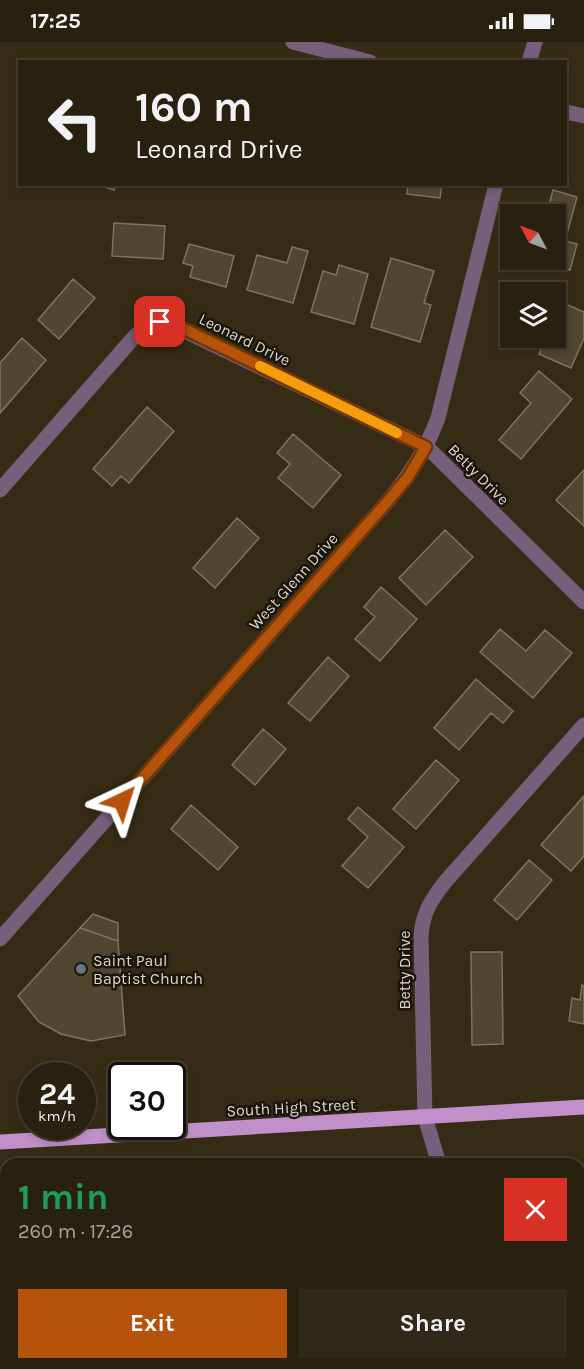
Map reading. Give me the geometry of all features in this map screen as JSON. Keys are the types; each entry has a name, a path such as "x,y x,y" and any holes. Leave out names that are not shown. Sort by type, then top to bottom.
{"main road":[{"name":"South High Street","path":"0,1142 584,1107"}],"street":[{"path":"293,42 362,60"},
{"path":"530,60 535,42"},
{"path":"567,112 584,116"},
{"name":"West Glenn Drive","path":"0,939 408,477 426,447 442,404 496,186"},
{"name":"Leonard Drive","path":"0,490 136,335 148,326 160,322 174,324 426,447"},
{"name":"Betty Drive","path":"426,447 584,602"},
{"name":"Betty Drive","path":"437,1158 425,1117 421,937 425,913 445,882 584,725"}],"building":[{"path":"101,186 115,186 114,190"},
{"path":"408,186 442,186 440,198 407,194"},
{"path":"553,190 577,197 566,237 566,204 550,204"},
{"path":"114,223 165,226 163,259 112,256"},
{"path":"566,241 577,244 570,270 566,269"},
{"path":"189,244 234,256 226,287 190,277 193,266 183,263"},
{"path":"292,247 308,251 293,303 247,290 257,255 287,263"},
{"path":"391,258 434,271 424,303 431,305 420,342 371,327"},
{"path":"339,265 368,274 354,324 311,312 323,271 336,275"},
{"path":"73,279 95,298 59,339 38,320"},
{"path":"566,304 584,312 584,338 571,368 539,354 542,348 566,348"},
{"path":"22,338 46,360 0,413 0,363"},
{"path":"539,371 572,399 521,459 499,440 531,403 520,393"},
{"path":"147,407 174,431 129,483 121,476 112,486 93,469"},
{"path":"293,434 341,475 313,508 278,478 290,464 277,453"},
{"path":"584,470 584,526 556,500"},
{"path":"237,518 259,538 215,588 193,568"},
{"path":"445,530 473,557 426,605 399,578"},
{"path":"381,587 417,619 380,661 355,639 375,617 364,607"},
{"path":"500,629 526,651 545,630 572,653 533,698 480,652"},
{"path":"328,657 349,676 310,721 288,703"},
{"path":"476,679 513,711 503,723 491,713 459,750 434,728"},
{"path":"263,729 286,749 255,785 232,765"},
{"path":"436,760 459,780 416,829 393,809"},
{"path":"584,796 584,856 571,871 541,845"},
{"path":"191,805 238,847 218,870 171,829"},
{"path":"358,807 404,847 368,888 342,866 368,837 348,819"},
{"path":"529,860 552,880 517,920 494,900"},
{"path":"93,914 118,923 118,941 80,928"},
{"name":"Saint Paul Baptist Church","path":"80,928 118,941 125,1035 91,1041 61,1034 39,1022 18,996"},
{"path":"471,952 502,952 503,1044 472,1045"},
{"path":"582,985 584,986 584,1024 569,1021 572,998 580,1000"}],"slow traffic":[{"path":"260,366 397,433"}],"place":[{"name":"Saint Paul Baptist Church","path":"81,969"}],"route":[{"path":"122,801 388,501 408,477 426,447 174,324 160,322"}]}
